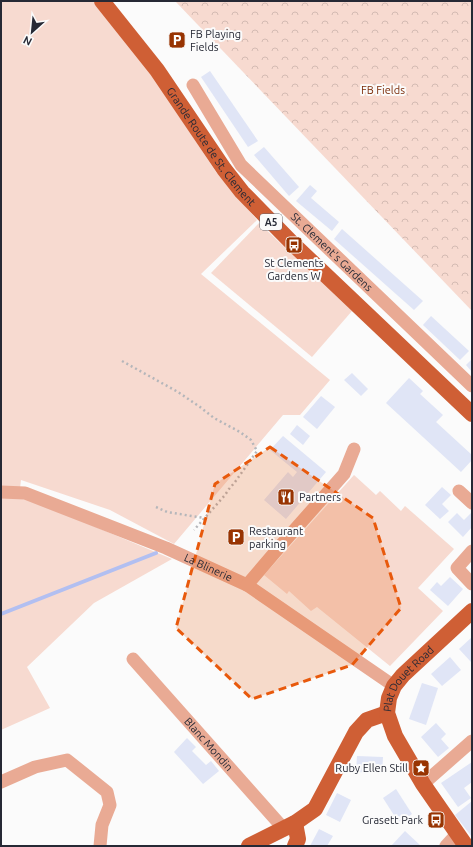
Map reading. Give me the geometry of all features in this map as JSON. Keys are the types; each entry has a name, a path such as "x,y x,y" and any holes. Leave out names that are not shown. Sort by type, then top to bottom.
{"main road":[{"name":"Grande Route de St. Clement","path":"102,1 157,70 224,169 242,192 294,245 472,414"},
{"name":"Plat Douet Road","path":"249,846 289,826 315,809 356,732 367,720 387,713 389,698 394,686 403,674 472,611"},
{"path":"387,713 395,736 423,784 462,840"},
{"path":"289,826 298,839 295,846"}],"street":[{"name":"St. Clement's Gardens","path":"193,85 241,165 472,386"},
{"path":"328,277 342,262"},
{"path":"460,402 472,390"},
{"path":"247,585 344,474 354,449"},
{"path":"460,491 472,504"},
{"name":"La Blinerie","path":"1,492 25,493 166,548 247,585 394,686"},
{"path":"472,551 457,568 472,584"},
{"name":"Blanc Mondin","path":"133,659 289,826"},
{"path":"423,784 472,741"},
{"path":"1,782 35,767 67,760 107,792 110,805 102,825 100,846"},
{"path":"446,846 462,840"}],"path":[{"path":"122,361 178,392 214,418 240,432 251,440 257,451 226,495 194,530"},
{"path":"156,507 167,512 205,518"}],"highlighted area":[{"path":"270,447 373,518 401,608 352,665 252,699 176,628 215,484"}],"green space":[{"path":"1,1 94,1 133,49 158,84 216,172 257,220 201,274 330,380 300,415 283,415 174,544 110,510 21,480 19,497 48,507 172,559 94,603 27,667 50,708 1,730"},
{"name":"FB Fields","path":"175,1 472,1 472,311"},
{"path":"259,223 352,311 312,357 211,273"},
{"path":"354,475 376,495 380,491 401,511 405,506 454,549 418,588 443,611 390,666 317,607 311,611 289,591 287,594 264,575"}],"building":[{"path":"210,71 258,141 248,147 201,77"},
{"path":"264,147 299,187 289,196 254,155"},
{"path":"310,185 317,191 311,198 339,222 332,231 296,201"},
{"path":"342,229 423,301 414,310 334,239"},
{"path":"431,316 469,351 460,360 423,325"},
{"path":"472,359 472,372 466,365"},
{"path":"352,373 368,389 361,396 344,380"},
{"path":"409,378 423,391 420,394 443,415 436,422 472,455 472,460 461,472 386,403"},
{"path":"321,396 335,407 317,429 303,417"},
{"path":"297,425 310,436 303,445 290,434"},
{"path":"283,436 326,472 286,519 264,500 288,472 293,477 297,472 270,450"},
{"path":"442,487 451,495 442,504 449,511 440,519 425,505"},
{"path":"472,512 472,527 463,537 448,522 457,513 464,520"},
{"path":"450,577 463,589 448,606 430,590 437,582 441,586"},
{"path":"472,637 472,661 471,662 459,649"},
{"path":"450,657 461,670 442,686 431,674"},
{"path":"422,683 438,688 426,725 409,719"},
{"path":"436,723 446,734 441,739 449,748 438,757 421,737"},
{"path":"187,738 196,747 192,751 206,765 211,761 219,771 203,784 174,752"},
{"path":"357,756 383,757 382,773 356,772"},
{"path":"472,762 472,782 464,788 471,798 458,807 441,783"},
{"path":"396,789 412,814 399,823 383,798"},
{"path":"337,793 351,800 340,822 326,815"},
{"path":"472,801 472,837 455,815"},
{"path":"319,829 333,836 327,846 310,846"},
{"path":"405,831 421,846 391,846"}],"waterway":[{"path":"1,614 156,553"}],"place":[{"name":"FB Playing Fields","path":"177,40"},
{"name":"St Clements Gardens W","path":"294,245"},
{"name":"Partners","path":"286,497"},
{"name":"Restaurant parking","path":"236,537"},
{"name":"Ruby Ellen Still","path":"421,768"},
{"name":"Grasett Park","path":"436,820"}]}
